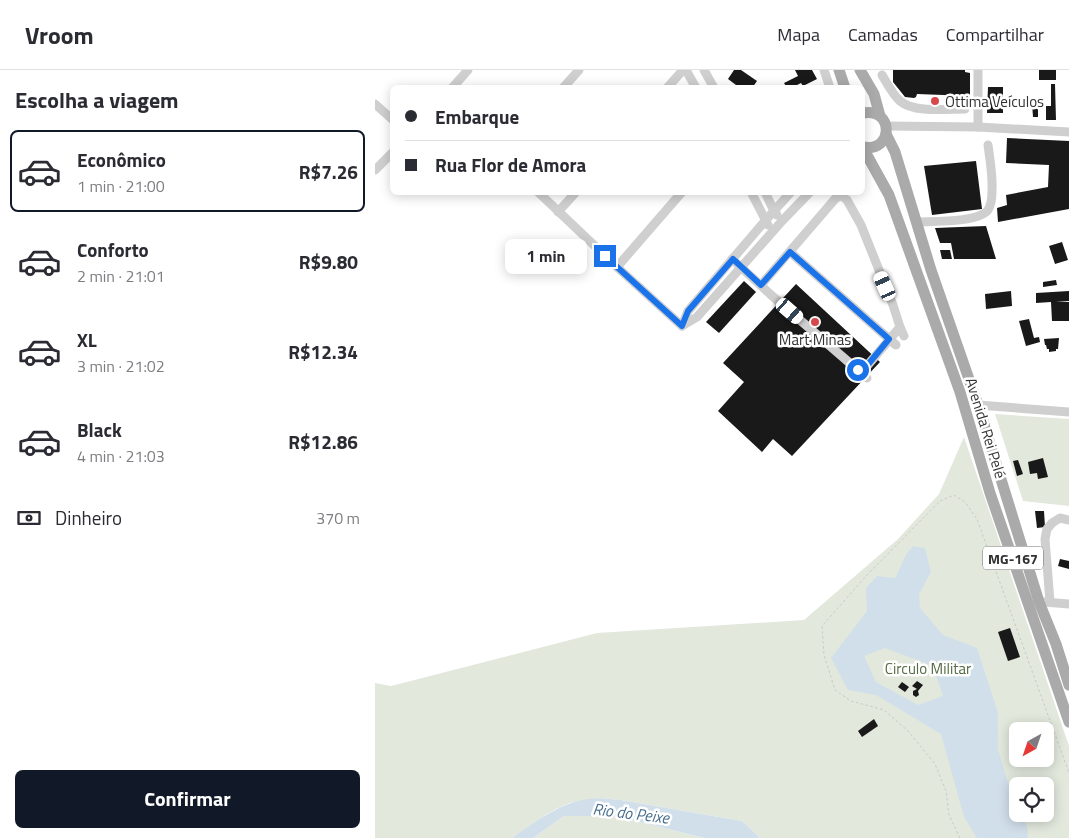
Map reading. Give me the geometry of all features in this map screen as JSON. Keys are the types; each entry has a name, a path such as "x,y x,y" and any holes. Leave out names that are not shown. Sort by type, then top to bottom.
{"main road":[{"path":"839,70 844,85"},
{"name":"Avenida Rei Pelé","path":"862,73 874,94 895,152 931,270 1045,602 1055,644 1069,685"},
{"path":"865,113 875,113 884,125 882,142 873,148 865,148"},
{"name":"Avenida Rei Pelé","path":"865,152 889,195 953,374 990,492 1069,722"}],"street":[{"path":"455,85 468,70"},
{"path":"566,85 579,70"},
{"path":"670,85 684,70 694,85"},
{"path":"704,70 712,85"},
{"path":"823,70 829,85"},
{"path":"978,70 978,127"},
{"path":"862,73 881,72 895,96 908,106 917,108 965,109"},
{"path":"375,104 390,117"},
{"path":"884,125 978,127 1069,132"},
{"path":"916,222 967,219 982,215 987,211 991,205 993,190 988,145"},
{"path":"376,168 390,155"},
{"path":"541,195 682,326"},
{"path":"558,212 572,195"},
{"path":"617,267 679,195"},
{"path":"752,195 765,221 773,232"},
{"path":"766,195 774,211 782,221"},
{"path":"682,326 688,311 788,195"},
{"path":"682,326 697,317 807,195"},
{"path":"761,285 835,199 841,195 851,207 861,225 905,336"},
{"path":"790,252 893,342"},
{"path":"733,259 864,375 893,342 900,327"},
{"path":"978,405 1069,412"},
{"path":"1069,520 1061,518 1052,523 1047,529 1045,539 1045,602 1069,604"}],"path":[{"path":"960,838 949,815 946,790 935,764 908,731 884,710 851,702 835,690 824,655 822,626 868,574 940,501 955,495 965,502 977,519 1069,773"}],"green space":[{"path":"995,414 1069,419 1069,506 1023,501"},
{"name":"Circulo Militar","path":"964,437 1069,746 1069,838 760,838 742,821 600,798 570,803 556,809 512,838 375,838 375,683 391,686 597,633 804,620 898,539 939,494"},
{"path":"564,816 616,816 704,838 533,838"}],"water":[{"path":"913,546 925,548 931,572 919,594 920,608 943,635 977,648 998,713 998,750 1009,784 1009,822 1025,822 1028,838 977,838 964,817 941,734 876,695 848,690 831,658 867,611 866,588 877,576 895,578 907,553","holes":["885,648 933,666 943,696 918,705 876,682 864,656"]},
{"name":"Rio do Peixe","path":"600,798 742,821 760,838 704,838 616,816 564,816 533,838 512,838 543,817 564,806 587,799"}],"building":[{"path":"734,70 741,70 757,81 754,85 736,85 728,79"},
{"path":"795,70 812,70 817,79 805,85 801,83 785,85 784,83 798,76"},
{"path":"893,70 965,70 965,72 970,73 970,96 917,94 914,98 905,97 893,82"},
{"path":"1039,70 1056,70 1056,80 1039,80"},
{"path":"1051,84 1055,84 1056,120 1046,120 1046,106 1051,106"},
{"path":"988,87 1003,87 1003,113 987,113"},
{"path":"1032,103 1038,103 1038,117 1033,117"},
{"path":"1007,138 1069,141 1069,209 998,222 997,208 1007,205 1006,195 1048,187 1049,165 1006,163"},
{"path":"976,161 982,209 932,215 924,166"},
{"path":"986,226 996,259 954,259 951,243 940,243 935,228"},
{"path":"1062,242 1068,260 1055,264 1049,246"},
{"path":"940,250 950,250 952,259 942,259"},
{"path":"1056,280 1057,285 1043,287 1043,282"},
{"path":"744,281 756,292 719,333 706,322"},
{"path":"796,284 880,362 792,456 773,439 762,452 718,411 744,382 723,363"},
{"path":"1011,291 1012,306 986,309 985,294"},
{"path":"1069,291 1069,301 1056,302 1069,302 1069,321 1052,321 1051,302 1036,303 1036,293"},
{"path":"1029,319 1034,338 1039,337 1040,342 1026,346 1019,321"},
{"path":"1059,338 1058,349 1049,352 1044,339"},
{"path":"1043,458 1048,477 1038,479 1037,473 1030,474 1028,462"},
{"path":"1018,460 1023,474 1017,476 1013,461"},
{"path":"1035,511 1044,511 1045,527 1037,528"},
{"path":"1060,559 1069,561 1069,569 1058,566"},
{"path":"1010,628 1020,657 1008,661 998,632"},
{"path":"917,681 923,685 918,691 919,695 916,697 913,695 913,691 917,689 912,686"},
{"path":"902,682 909,687 905,692 898,687"},
{"path":"874,719 878,726 862,737 858,731"}],"place":[{"name":"Ottima Veículos","path":"935,101"},
{"name":"Mart Minas","path":"815,322"}],"route":[{"path":"605,256 682,326 688,311 733,259 761,285 790,252 889,339 861,373 858,370"}]}
